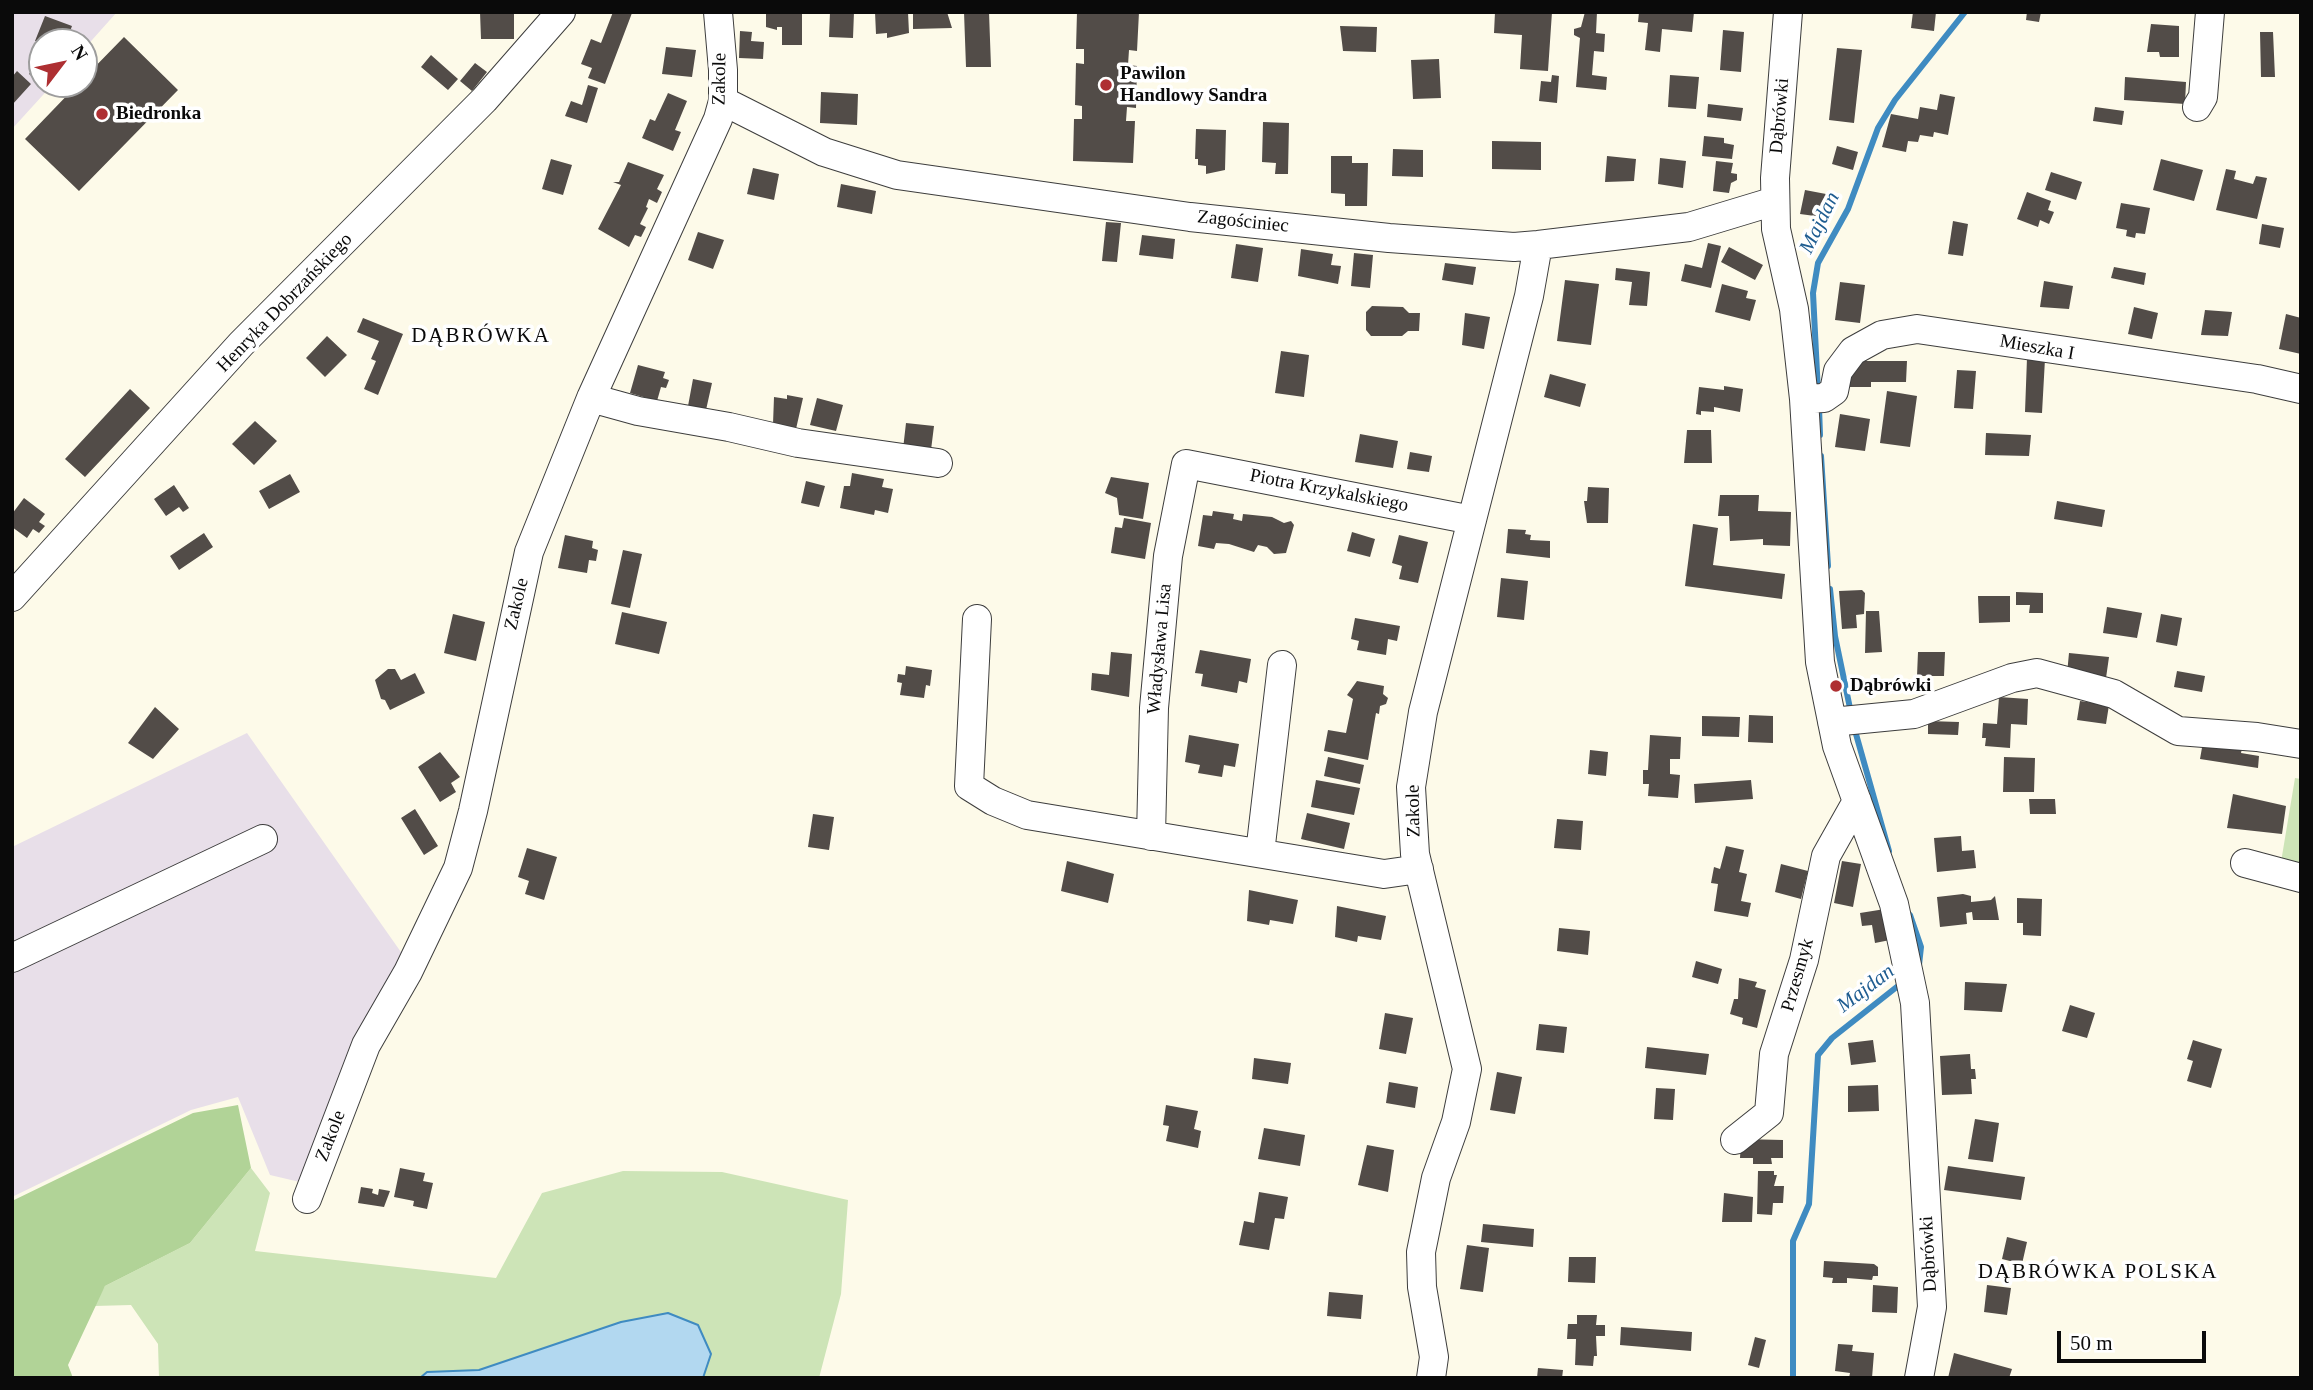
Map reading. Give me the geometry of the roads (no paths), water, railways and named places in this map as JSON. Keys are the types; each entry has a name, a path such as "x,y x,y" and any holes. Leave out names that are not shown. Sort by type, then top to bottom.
{"street":[{"name":"Henryka Dobrzańskiego","path":"12,597 241,344 484,100 561,12"},
{"name":"Zakole","path":"307,1199 366,1045 408,972 458,868 473,811 529,552 592,398 703,155 723,101 718,12"},
{"name":"Dąbrówki","path":"1788,12 1775,201 1776,229 1813,399 1814,596 1820,662 1845,720 1837,746 1894,904 1910,977 1932,1307 1919,1378"},
{"path":"2197,107 2203,97 2210,12"},
{"name":"Zagościniec","path":"723,101 824,152 862,166 935,182 1190,217 1389,238 1514,247 1538,245 1689,227 1775,201"},
{"name":"Zakole","path":"1432,1378 1434,1357 1422,1287 1421,1252 1436,1178 1456,1122 1467,1069 1419,869 1412,787 1423,712 1529,296 1538,245"},
{"name":"Mieszka I","path":"1813,399 1834,391 1838,371 1853,351 1882,335 1917,329 2257,379 2301,389"},
{"path":"592,398 638,411 729,427 798,443 938,463"},
{"name":"Piotra Krzykalskiego","path":"1186,464 1472,520"},
{"name":"Władysława Lisa","path":"1151,835 1154,708 1168,556 1186,464"},
{"path":"977,619 969,786 1027,815 1384,873 1419,869"},
{"path":"1260,853 1282,665"},
{"path":"1845,720 1925,711 2012,678 2037,673 2114,694 2178,731 2257,737 2301,744"},
{"name":"Przesmyk","path":"1735,1140 1769,1113 1774,1054 1804,960 1826,856 1857,801"},
{"path":"12,958 263,839"},
{"path":"2245,863 2301,878"}],"water":[{"path":"668,1313 698,1325 711,1354 703,1378 420,1378 427,1372 479,1370 621,1322"}],"waterway":[{"name":"Majdan","path":"1818,393 1813,293 1818,263 1848,209 1878,128 1895,100 1965,12"},
{"name":"Majdan","path":"1819,407 1820,435"},
{"name":"Majdan","path":"1821,456 1828,566"},
{"name":"Majdan","path":"1830,589 1835,636 1851,713"},
{"name":"Majdan","path":"1854,727 1889,851"},
{"name":"Majdan","path":"1910,915 1921,947 1919,965"},
{"name":"Majdan","path":"1793,1378 1793,1241 1809,1204 1818,1055 1832,1038 1903,982"}],"place":[{"name":"Pawilon Handlowy Sandra","path":"1106,85"},
{"name":"Biedronka","path":"102,114"},
{"name":"Dąbrówki","path":"1836,686"}],"district":[{"name":"DĄBRÓWKA","path":"481,336"},
{"name":"DĄBRÓWKA POLSKA","path":"2098,1272"}]}
